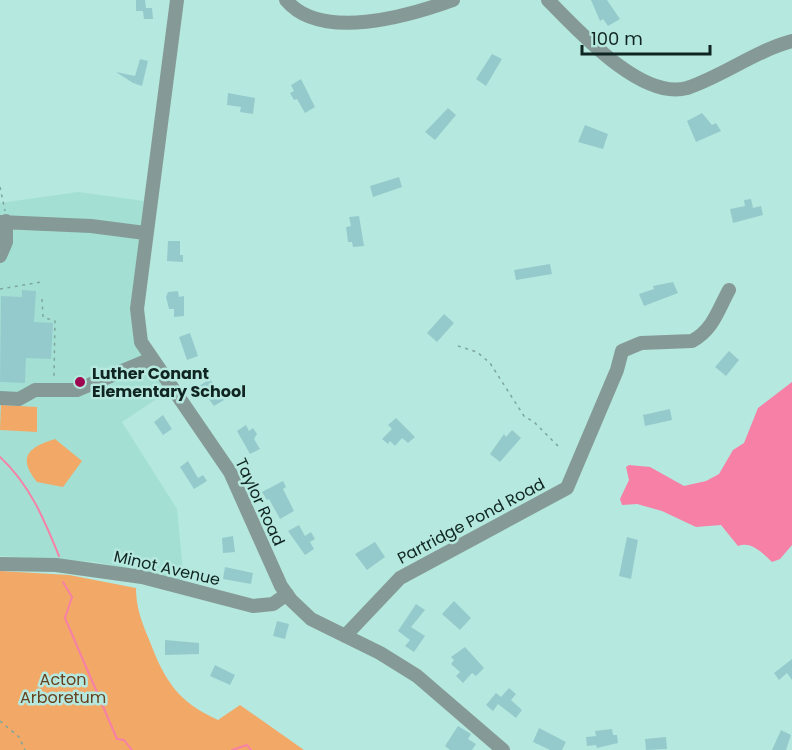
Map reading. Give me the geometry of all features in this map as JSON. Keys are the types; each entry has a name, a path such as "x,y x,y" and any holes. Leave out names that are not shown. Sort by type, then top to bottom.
{"street":[{"name":"Taylor Road","path":"177,0 145,233 137,320 141,342 230,472 286,594 311,618 380,653 417,676 503,750"},
{"path":"286,0 306,16 346,23 400,15 453,0"},
{"path":"548,0 610,59 647,82 668,90 697,83 792,41"},
{"path":"0,256 6,242 3,221 145,233"},
{"name":"Partridge Pond Road","path":"345,636 400,578 567,488 617,370 622,351 641,343 692,341 714,321 729,290"},
{"path":"0,398 19,399 35,390 77,390 151,359"},
{"name":"Minot Avenue","path":"0,564 56,566 133,575 253,606 273,604 286,594"}],"path":[{"path":"0,187 5,202 3,221"},
{"path":"0,289 42,282"},
{"path":"42,299 43,317 55,321 53,390"},
{"path":"458,346 477,352 490,363 524,416 534,422 558,446"},
{"path":"0,721 20,737 25,750"}],"shaded area":[{"name":"Luther Conant Elementary School","path":"78,192 144,201 130,311 136,342 167,392 122,422 177,509 184,581 95,562 0,556 0,203"},
{"path":"792,382 792,545 780,559 772,562 752,546 738,546 721,525 696,527 662,511 637,504 622,505 620,499 629,480 626,467 629,465 650,467 684,486 706,481 719,474 733,450 744,443 758,408"}],"green space":[{"path":"1,405 37,407 37,432 0,430"},
{"path":"55,439 82,461 63,487 37,482 27,465 27,459 33,449"},
{"name":"Acton Arboretum","path":"0,571 69,575 136,588 144,628 161,668 183,698 218,720 240,705 304,750 0,750"}],"building":[{"path":"136,0 145,0 146,8 152,8 153,19 144,19 143,11 136,11"},
{"path":"591,0 607,0 620,19 608,26 603,19 600,21"},
{"path":"492,54 502,59 486,86 476,79"},
{"path":"140,59 148,61 142,86 116,72 135,76"},
{"path":"301,79 315,107 305,113 297,99 294,100 290,93 294,91 291,85"},
{"path":"228,93 255,98 253,114 240,112 241,107 227,105"},
{"path":"448,108 456,115 435,140 425,132"},
{"path":"702,113 712,125 716,123 721,131 696,142 687,121"},
{"path":"585,125 608,134 603,149 578,142"},
{"path":"399,177 402,187 373,197 370,186"},
{"path":"751,199 753,208 761,206 763,215 733,223 730,209 745,206 744,200"},
{"path":"359,216 364,246 353,247 352,242 348,242 346,227 351,226 349,217"},
{"path":"168,241 180,241 180,255 183,255 183,262 167,261"},
{"path":"550,264 552,274 516,280 514,270"},
{"path":"673,282 678,293 644,306 639,294 654,289 653,286"},
{"path":"22,290 36,291 34,322 53,323 51,359 26,358 25,383 0,382 1,296 22,297"},
{"path":"178,291 179,297 184,296 184,316 174,317 174,309 169,309 166,297 168,292"},
{"path":"444,314 454,323 437,342 427,333"},
{"path":"190,333 198,356 187,360 179,337"},
{"path":"729,351 739,360 726,376 715,367"},
{"path":"210,379 224,400 214,406 199,386"},
{"path":"670,409 672,420 645,426 643,415"},
{"path":"163,415 172,429 163,435 154,422"},
{"path":"396,418 415,437 408,443 402,438 395,446 390,441 388,444 382,439 392,429 388,425"},
{"path":"246,425 249,431 253,428 257,434 254,439 260,449 250,454 237,431"},
{"path":"512,430 521,438 500,462 490,454 504,434 506,437"},
{"path":"188,461 198,478 203,475 207,481 194,489 180,467"},
{"path":"283,481 286,487 283,489 294,511 280,519 269,499 267,500 262,492"},
{"path":"299,525 305,536 311,532 315,539 310,542 314,549 305,555 288,531"},
{"path":"233,536 235,552 223,553 222,538"},
{"path":"627,537 638,540 631,579 619,576"},
{"path":"375,542 385,557 367,570 355,554"},
{"path":"225,567 253,573 251,584 223,579"},
{"path":"454,601 471,618 460,630 442,614"},
{"path":"416,604 425,610 411,627 425,636 414,652 405,646 410,640 398,631"},
{"path":"277,621 289,624 285,639 273,636"},
{"path":"165,640 199,643 199,654 165,655"},
{"path":"465,647 484,668 476,676 472,673 463,683 456,676 460,672 451,664 454,660 451,657"},
{"path":"792,659 792,680 787,673 779,680 774,673"},
{"path":"215,665 235,675 230,685 210,676"},
{"path":"509,688 516,694 511,700 522,710 516,718 498,704 493,711 486,705 496,693 501,697"},
{"path":"458,726 471,734 468,739 476,744 472,750 450,750 445,746"},
{"path":"539,728 566,742 562,750 550,750 533,742"},
{"path":"612,729 613,735 617,735 618,743 597,748 596,745 587,746 586,737 596,736 595,731"},
{"path":"781,730 791,735 786,750 772,750"},
{"path":"666,737 667,749 646,750 645,739"}],"waterway":[{"path":"0,457 28,491 42,516 59,556"},
{"path":"63,582 72,597 65,618 117,739 124,740 132,750"},
{"path":"232,750 247,745 251,750"}],"place":[{"name":"Luther Conant Elementary School","path":"80,382"}]}
